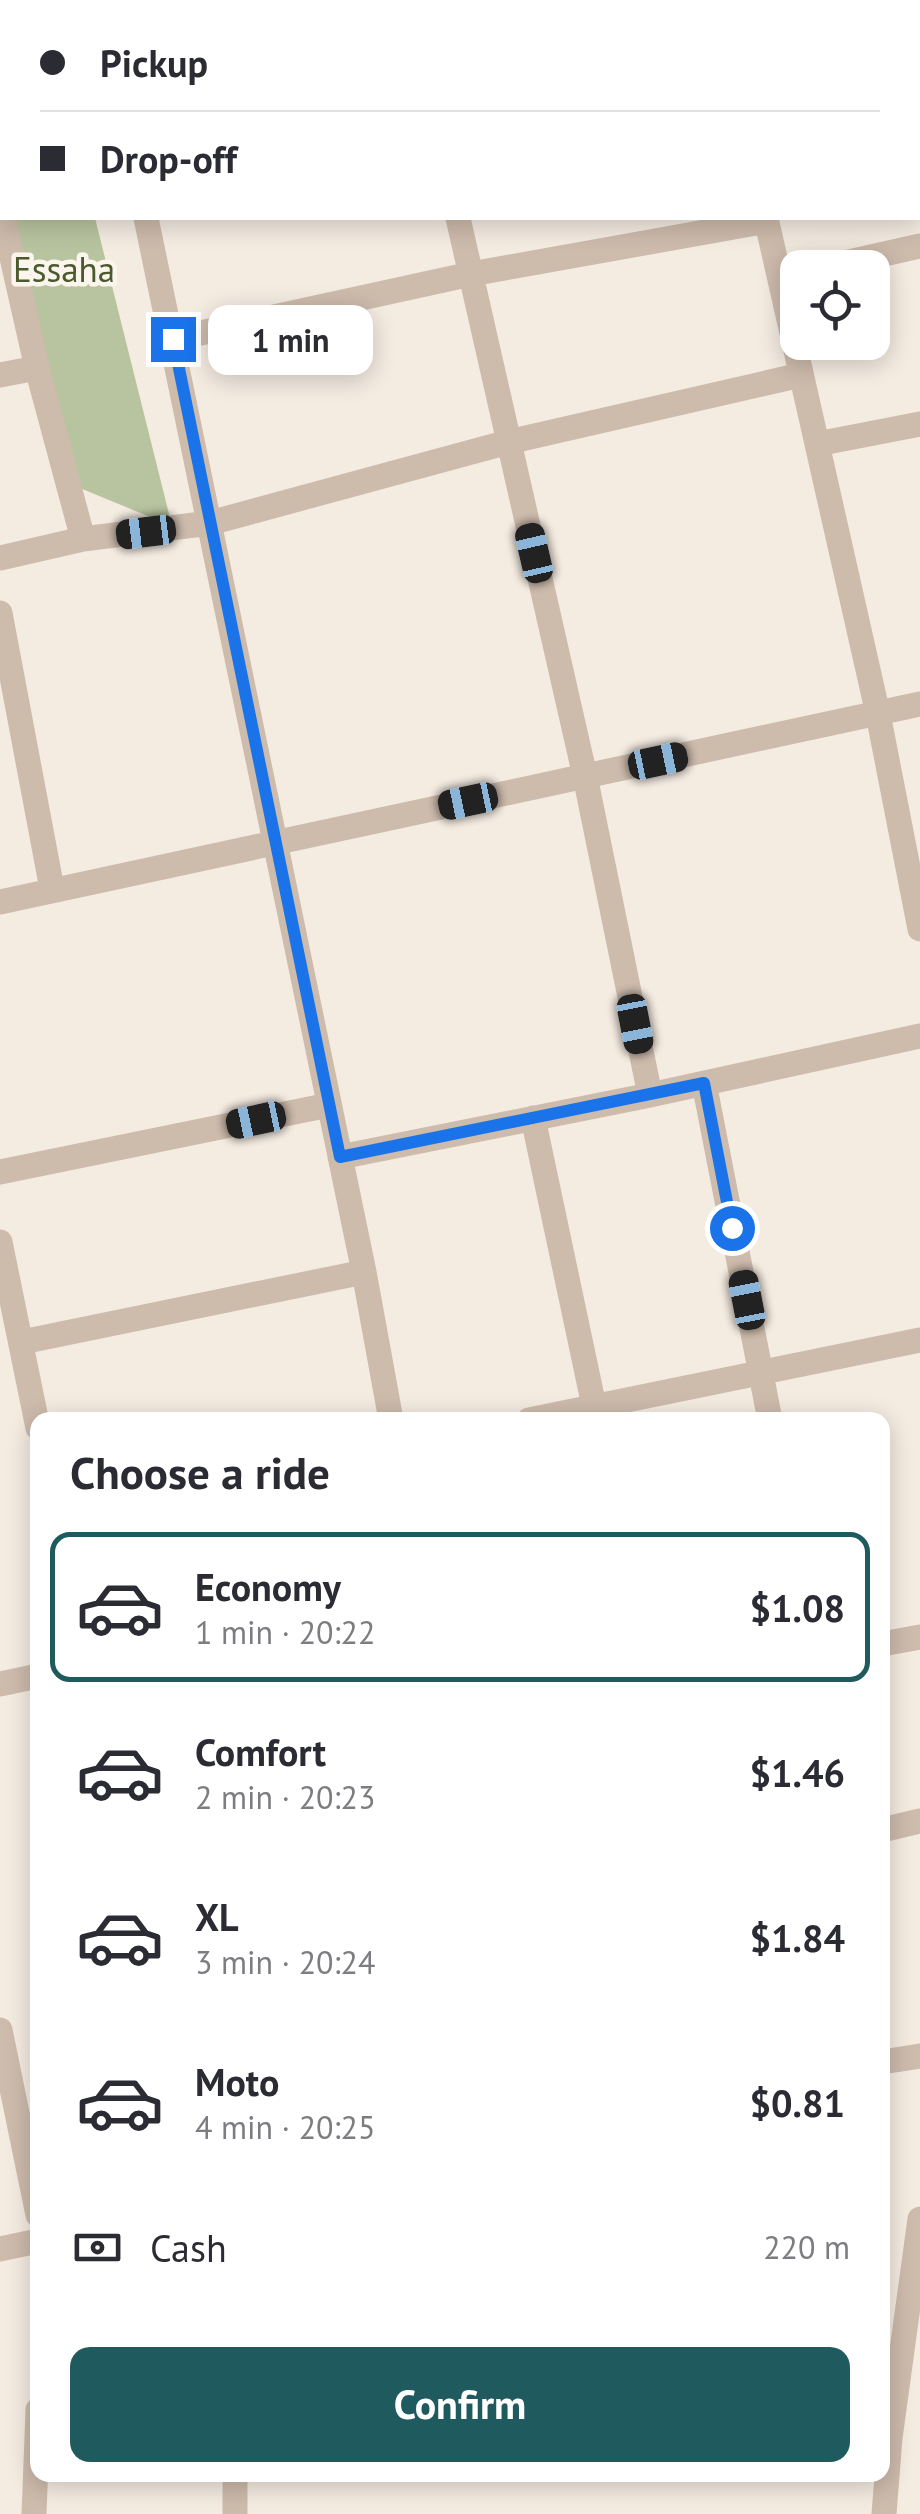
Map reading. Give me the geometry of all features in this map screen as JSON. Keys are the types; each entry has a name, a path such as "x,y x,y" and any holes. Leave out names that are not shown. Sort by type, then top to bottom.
{"street":[{"path":"4,220 37,368 83,540"},
{"path":"146,220 390,1412"},
{"path":"458,220 585,776 650,1095"},
{"path":"173,339 471,274 761,220"},
{"path":"766,220 780,253"},
{"path":"890,253 920,246"},
{"path":"799,360 878,714 920,929"},
{"path":"0,375 37,368"},
{"path":"0,558 83,540 210,523 508,442 801,375"},
{"path":"817,444 920,424"},
{"path":"0,613 52,888"},
{"path":"0,902 920,704"},
{"path":"340,1157 920,1036"},
{"path":"704,1083 768,1412"},
{"path":"0,1172 329,1105"},
{"path":"533,1118 596,1412"},
{"path":"0,1242 35,1412"},
{"path":"22,1342 364,1272"},
{"path":"600,1412 761,1372 920,1340"},
{"path":"890,1643 920,1637"},
{"path":"0,1684 30,1678"},
{"path":"890,1828 920,1821"},
{"path":"0,2030 30,2176"},
{"path":"890,2061 920,2056"},
{"path":"890,2438 920,2220"},
{"path":"0,2248 30,2242"},
{"path":"34,2514 35,2482"},
{"path":"235,2482 235,2514"},
{"path":"884,2514 887,2482"}],"green space":[{"name":"Essaha","path":"8,220 96,220 172,526 75,486"}],"route":[{"path":"173,339 340,1157 704,1083 732,1228"}]}
